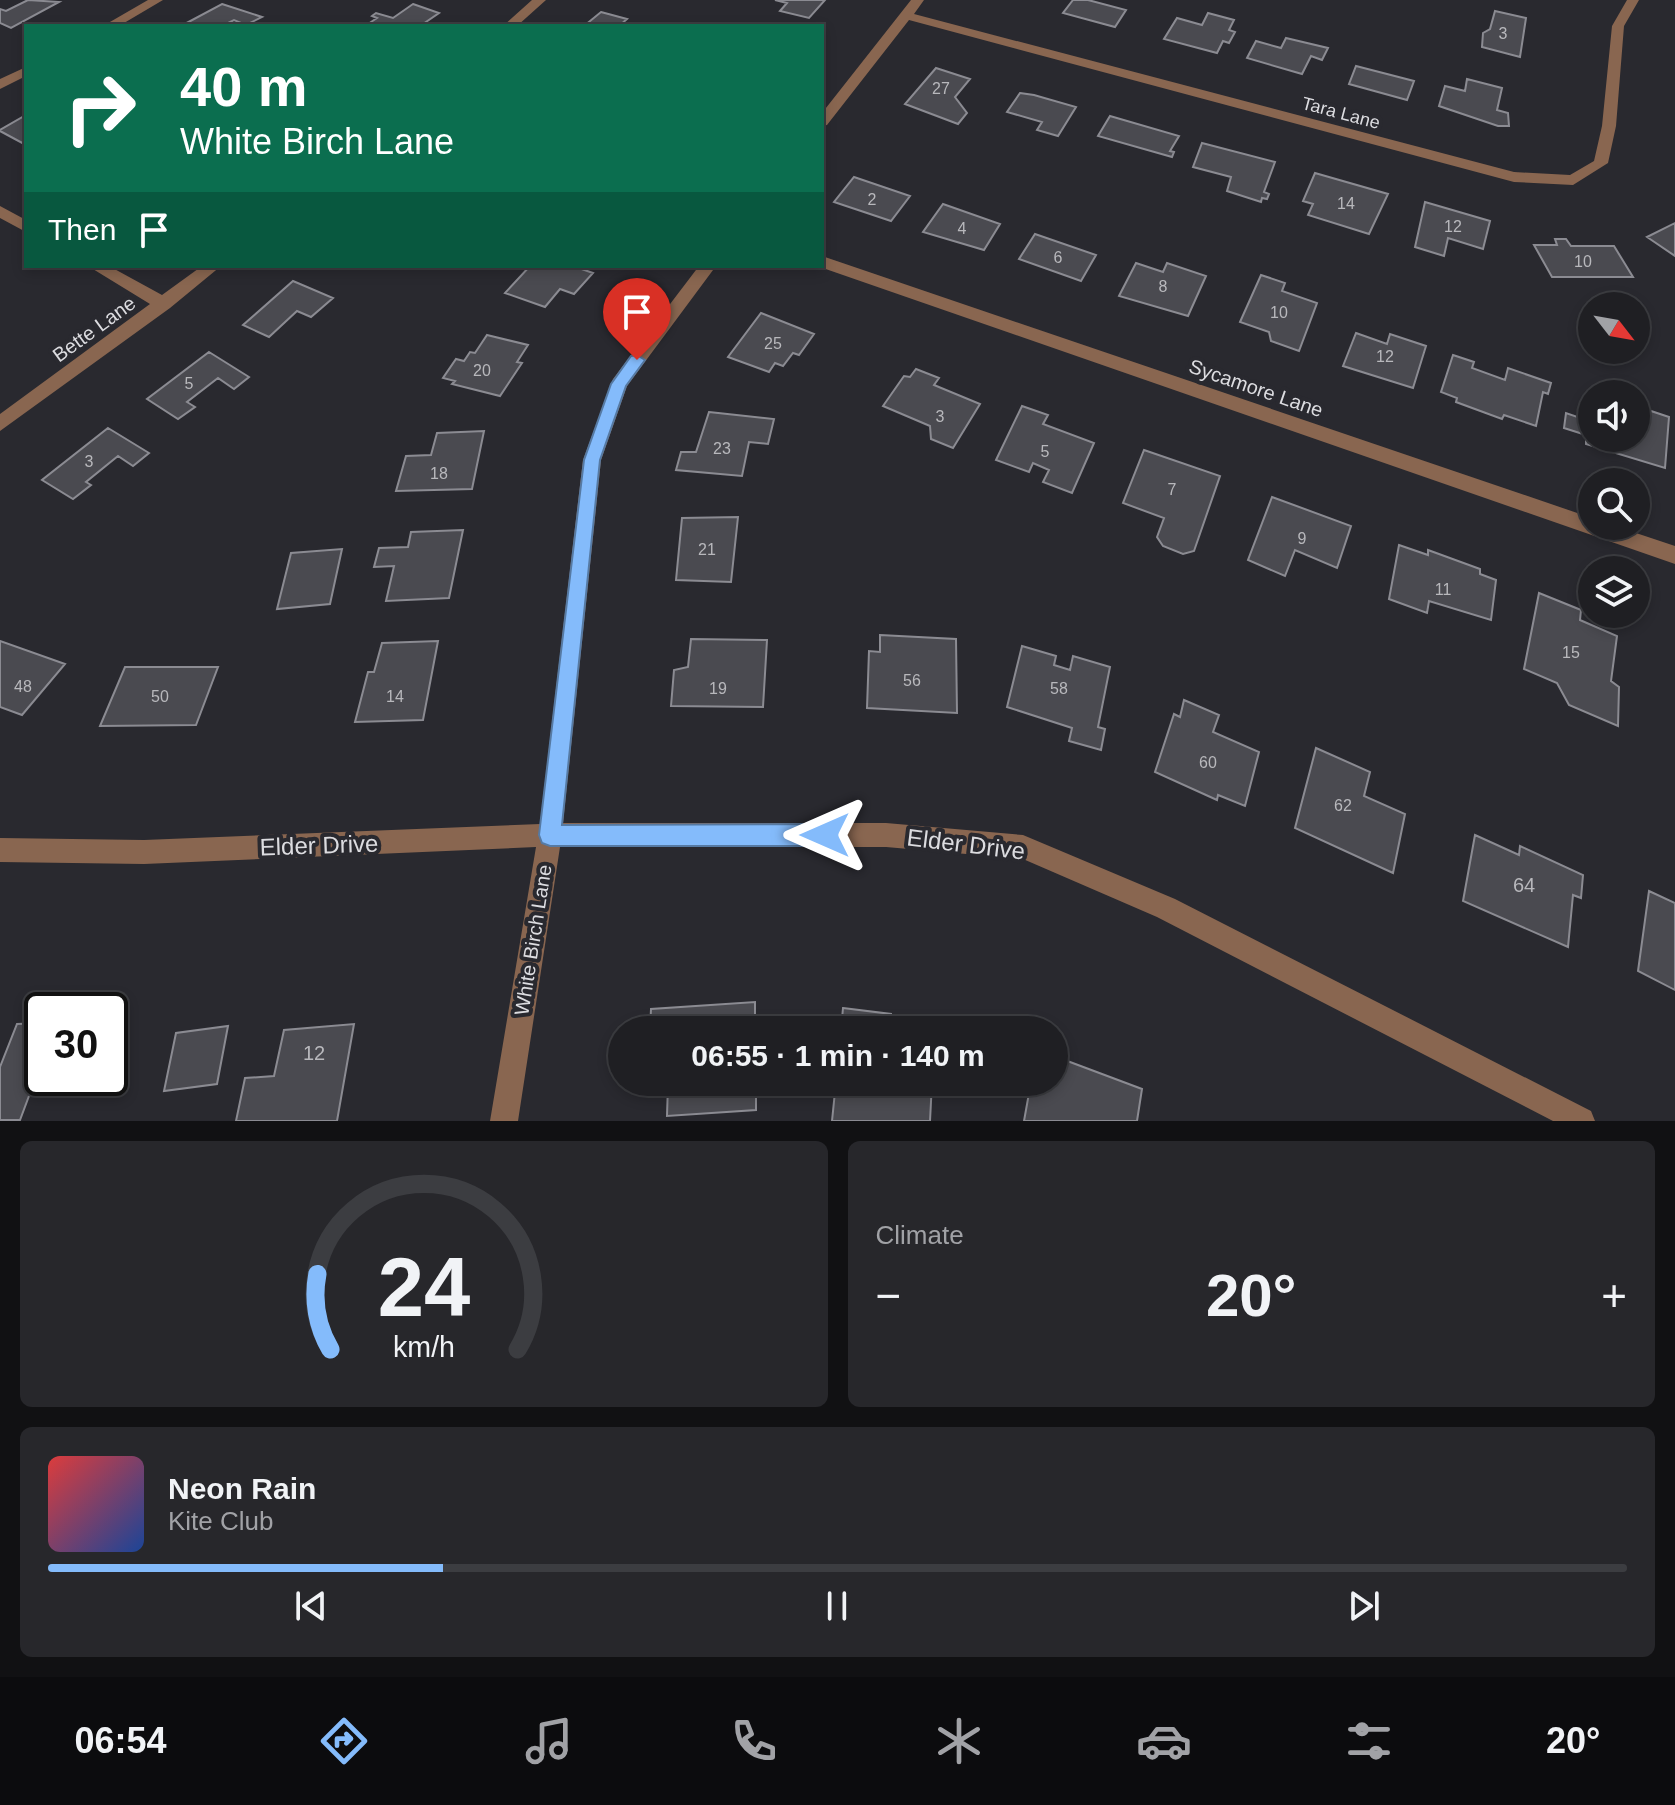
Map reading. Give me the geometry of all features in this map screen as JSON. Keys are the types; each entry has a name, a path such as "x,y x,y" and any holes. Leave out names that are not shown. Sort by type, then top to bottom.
{"street":[{"path":"113,24 157,0"},
{"path":"511,24 540,0"},
{"path":"824,120 918,0"},
{"name":"Tara Lane","path":"908,16 1514,177 1573,180 1601,163 1609,126 1618,26 1633,0"},
{"path":"0,85 24,72"},
{"path":"0,211 24,226"},
{"name":"Sycamore Lane","path":"824,263 1675,555"},
{"path":"100,268 164,304"},
{"name":"Bette Lane","path":"0,424 210,268"},
{"name":"White Birch Lane","path":"504,1121 550,835 592,460 619,384 706,268"},
{"name":"Elder Drive","path":"0,850 144,852 550,835 886,835 1023,847 1166,908 1579,1120"}],"building":[{"path":"28,0 59,2 11,28 0,23 0,9 6,11"},
{"path":"775,0 825,0 809,18 780,11 787,3"},
{"path":"1073,0 1088,0 1126,10 1115,27 1063,13"},
{"path":"222,4 262,17 248,24 234,20 226,24 185,24"},
{"path":"413,4 439,13 423,24 368,24 377,18 372,16 376,13 393,18"},
{"path":"1495,11 1526,18 1520,57 1482,47 1483,33 1490,29"},
{"path":"601,12 627,19 621,24 586,24"},
{"path":"1208,13 1234,20 1229,30 1235,32 1229,43 1223,41 1217,53 1164,39 1177,18 1202,25"},
{"path":"1286,38 1328,48 1322,60 1311,56 1302,74 1247,58 1256,41 1281,48"},
{"path":"1356,66 1414,81 1407,100 1349,84"},
{"path":"936,68 970,79 955,97 967,113 958,124 905,104"},
{"path":"1467,79 1502,88 1497,110 1508,113 1509,126 1498,126 1439,106 1445,86 1465,91"},
{"path":"1020,93 1076,107 1058,136 1037,130 1042,122 1007,112"},
{"path":"24,116 24,144 0,131"},
{"path":"1110,116 1179,136 1170,151 1174,152 1172,157 1098,136"},
{"path":"1202,143 1275,162 1264,192 1269,194 1267,199 1262,198 1261,202 1227,191 1231,177 1193,167"},
{"path":"1315,173 1388,194 1369,234 1308,215 1313,204 1303,201"},
{"path":"854,177 910,196 891,221 834,202"},
{"path":"1425,202 1490,221 1483,249 1448,238 1444,256 1415,247"},
{"path":"943,204 1000,224 984,250 923,232"},
{"path":"1675,223 1675,256 1647,237"},
{"path":"1035,234 1096,255 1081,281 1019,259"},
{"path":"1555,239 1566,239 1571,246 1614,246 1633,277 1552,277 1534,245 1557,245"},
{"path":"1136,263 1163,272 1167,263 1206,276 1188,316 1119,296"},
{"path":"528,268 579,268 593,273 574,294 560,289 545,307 505,293"},
{"path":"1261,275 1285,283 1282,291 1317,303 1299,351 1271,341 1269,332 1240,322"},
{"path":"293,281 333,298 311,317 297,311 269,337 243,325"},
{"path":"761,313 814,334 799,355 793,353 783,366 775,363 769,372 728,357"},
{"path":"1356,333 1387,344 1390,334 1426,346 1413,388 1343,366"},
{"path":"487,335 528,345 517,362 522,363 500,396 452,384 455,381 443,378 456,359 464,361 470,352 475,353"},
{"path":"209,352 249,377 234,389 218,378 187,402 195,407 178,419 147,399"},
{"path":"1453,355 1474,362 1472,368 1505,380 1508,368 1551,383 1548,394 1543,392 1536,426 1504,415 1502,419 1456,402 1457,398 1441,392"},
{"path":"916,369 939,378 934,385 980,404 953,448 931,439 930,426 883,406 904,376 910,377"},
{"path":"1022,406 1048,415 1043,424 1094,443 1072,493 1043,482 1049,470 1033,463 1029,472 996,460"},
{"path":"1650,411 1669,417 1665,468 1612,452 1650,452"},
{"path":"709,412 774,419 768,444 749,442 742,476 676,470 681,452 696,452"},
{"path":"1566,413 1578,417 1578,432 1564,428"},
{"path":"108,428 149,453 133,466 118,456 86,482 91,485 73,499 42,480"},
{"path":"484,431 472,489 396,491 406,456 431,455 437,433"},
{"path":"1144,450 1220,476 1194,551 1183,554 1163,546 1157,537 1164,518 1123,503"},
{"path":"1272,497 1351,526 1337,568 1295,550 1285,576 1248,560"},
{"path":"738,517 731,582 676,580 682,518"},
{"path":"463,530 449,598 386,601 394,566 374,567 379,548 408,547 411,532"},
{"path":"1399,545 1428,555 1428,550 1480,569 1480,574 1496,580 1491,620 1429,601 1427,613 1389,599"},
{"path":"342,549 330,604 277,609 291,553"},
{"path":"1539,593 1578,609 1578,628 1598,628 1617,636 1611,681 1619,687 1618,726 1569,705 1557,683 1524,669"},
{"path":"880,635 956,639 957,713 867,708 869,651 880,652"},
{"path":"691,639 767,640 763,707 671,706 674,670 688,667"},
{"path":"0,641 65,664 22,715 0,707"},
{"path":"438,641 423,720 355,722 368,672 374,672 382,643"},
{"path":"1022,646 1056,656 1054,665 1070,670 1073,656 1110,667 1098,727 1105,729 1101,750 1069,741 1072,728 1007,707"},
{"path":"125,667 218,667 196,725 100,726"},
{"path":"1184,700 1219,715 1213,732 1259,752 1245,806 1218,795 1217,800 1155,772 1174,714 1180,717"},
{"path":"1316,748 1370,772 1364,796 1405,814 1393,873 1295,828"},
{"path":"1475,835 1519,855 1520,846 1583,875 1581,898 1573,895 1568,947 1463,901"},
{"path":"1649,891 1675,903 1675,990 1638,971"},
{"path":"755,1002 755,1016 651,1016 651,1009"},
{"path":"843,1008 891,1014 891,1016 842,1016"},
{"path":"17,1024 24,1024 24,1096 29,1096 20,1120 0,1120 0,1067"},
{"path":"354,1024 337,1121 236,1121 245,1078 274,1076 284,1030"},
{"path":"228,1026 217,1084 164,1091 176,1033"},
{"path":"1068,1061 1142,1089 1137,1121 1024,1121 1028,1096 1068,1096"},
{"path":"668,1096 756,1096 756,1110 667,1116"},
{"path":"835,1096 931,1096 930,1121 832,1121"}],"route":[{"path":"637,360 619,384 592,460 550,835 825,835"}]}
